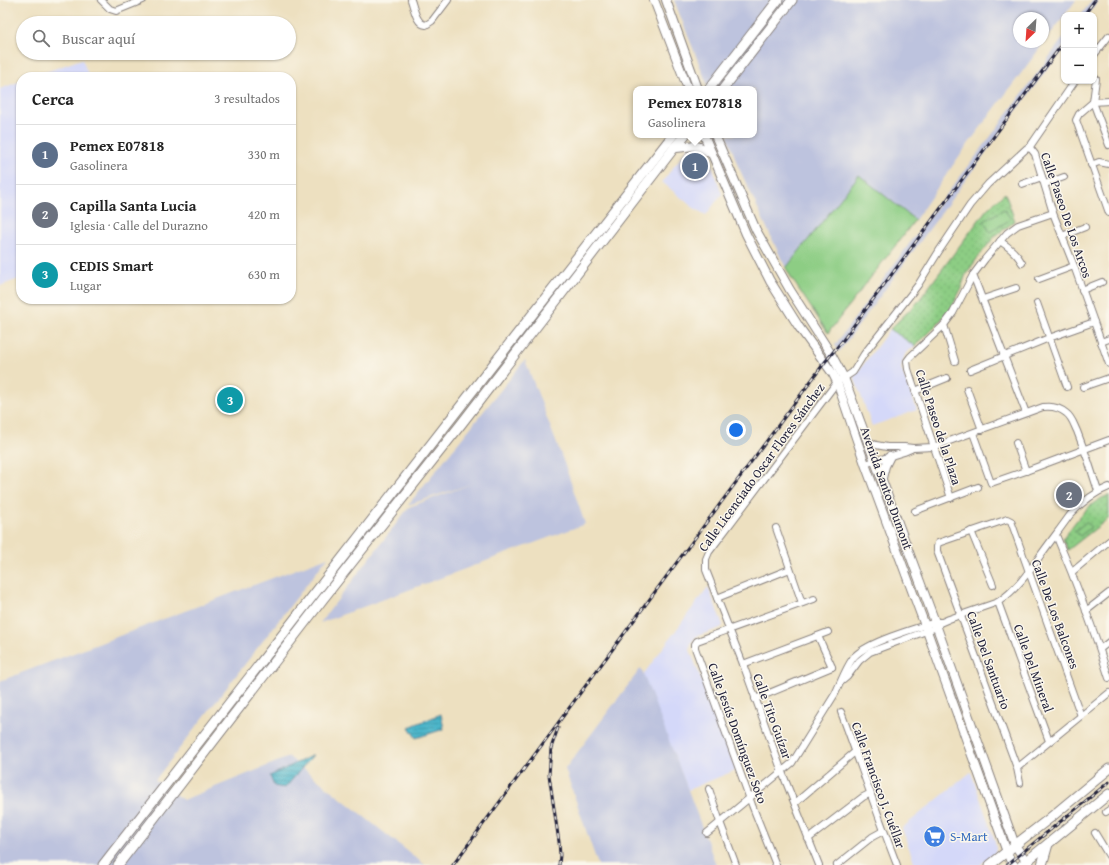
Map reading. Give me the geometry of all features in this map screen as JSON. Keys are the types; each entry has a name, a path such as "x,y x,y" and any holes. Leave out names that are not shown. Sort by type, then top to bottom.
{"main road":[{"path":"654,0 687,86"},
{"path":"666,0 697,86"},
{"path":"711,86 778,0"},
{"path":"725,86 792,0"},
{"path":"674,51 684,49"},
{"path":"103,865 671,138"},
{"path":"118,865 323,598 462,423 682,138"},
{"name":"Avenida Santos Dumont","path":"705,138 746,234 770,281 799,327 827,365 837,382 865,464 1007,852 1011,862 1014,865"},
{"name":"Avenida Santos Dumont","path":"717,138 756,230 790,290 834,358 844,378 881,479 938,624 1015,845 1026,864"},
{"path":"674,148 694,145 700,146 711,153"},
{"path":"881,479 890,456"},
{"path":"315,593 323,598"},
{"path":"990,865 1109,769"},
{"path":"1026,864 1109,794"},
{"path":"1042,865 1048,844"}],"street":[{"path":"101,0 110,9 116,11 143,0"},
{"path":"411,0 419,21 423,25 432,22 448,0"},
{"path":"1097,51 1109,36"},
{"name":"Calle Licenciado Oscar Flores Sánchez","path":"707,574 705,564 709,552 837,382 853,372 864,354 918,284 938,251 970,205 988,184 1026,149 1073,84"},
{"path":"1096,84 1094,102 1109,145"},
{"path":"1109,102 1094,102 1079,114 1076,120 1091,165 1107,203 1109,213"},
{"name":"Calle Paseo De Los Arcos","path":"1026,149 1033,150 1053,214 1074,266 1109,364"},
{"path":"1091,165 1099,162 1109,164"},
{"path":"1022,184 1042,177"},
{"path":"1044,184 1064,177"},
{"name":"Calle Paseo de la Plaza","path":"950,498 908,369 907,361 944,325 954,313 973,275 1007,233 1018,225 1053,214"},
{"path":"1062,236 1085,227"},
{"path":"1000,241 1016,253 1022,263"},
{"path":"1039,279 1074,266"},
{"path":"973,275 1026,414"},
{"path":"1082,290 1102,282"},
{"path":"983,299 1016,288"},
{"path":"1037,303 1067,387"},
{"path":"970,370 1049,338 1094,322"},
{"path":"944,325 955,361"},
{"path":"1101,342 1109,339"},
{"path":"915,391 947,378"},
{"path":"1083,387 1109,378"},
{"path":"967,389 982,430"},
{"path":"867,440 876,445 887,447 933,447 1043,407 1051,406 1062,410 1071,418 1084,449 1098,491"},
{"path":"973,433 991,483 1109,440"},
{"path":"1016,443 1026,471"},
{"path":"865,464 913,448"},
{"path":"915,512 978,487"},
{"path":"707,833 782,772 792,762 845,676 854,657 867,647 878,642 938,624 998,602 1012,591 1028,572 1078,506 1085,499 1098,491 1109,487"},
{"name":"Calle De Los Balcones","path":"972,531 1005,520 1010,520 1013,523 1028,572 1081,716"},
{"path":"776,528 802,603"},
{"path":"972,531 993,585"},
{"name":"Calle Del Santuario","path":"972,531 942,541 937,545 937,551 962,615 1020,783"},
{"path":"1056,535 1072,572 1109,678"},
{"path":"1072,572 1109,541"},
{"path":"717,598 790,569"},
{"name":"Calle Tito Guízar","path":"707,574 743,664 782,772 819,865"},
{"path":"1086,611 1109,593"},
{"path":"729,629 814,599"},
{"name":"Calle Del Mineral","path":"998,602 1049,741"},
{"name":"Calle Jesús Domínguez Soto","path":"729,629 697,641 695,645 750,798 776,865"},
{"path":"743,664 828,632"},
{"path":"818,636 832,667 845,676"},
{"path":"1100,649 1109,642"},
{"path":"755,698 832,667"},
{"path":"1016,768 1109,693"},
{"name":"Calle Francisco J. Cuéllar","path":"841,712 871,793 883,831 898,864"},
{"path":"794,802 856,751"},
{"path":"709,789 736,865"},
{"path":"808,838 863,797 871,793"},
{"path":"837,865 872,837 883,831"},
{"path":"1095,833 1109,856"}],"shaded area":[{"path":"674,0 1076,0 1067,12 1061,12 1061,20 1049,36 1049,12 1013,12 1013,48 1040,48 960,155 915,220 859,175 786,268 738,166 728,138 757,138 757,86 708,86"},
{"path":"1092,0 1098,0 1089,12 1083,12"},
{"path":"1061,41 1061,50 839,352 835,345 926,221"},
{"path":"82,60 87,72 46,72"},
{"path":"16,83 16,280 0,286 0,89"},
{"path":"689,147 706,154 713,168 722,194 706,215 694,208 662,182"},
{"path":"890,329 915,346 905,354 901,368 917,410 872,426 854,377"},
{"path":"525,360 566,468 585,524 320,623 409,507 474,483 408,505"},
{"path":"328,557 155,780 183,800 289,757 425,865 0,865 0,681"},
{"path":"708,587 723,625 721,628 697,636 691,643 690,650 736,770 688,790 643,675"},
{"path":"641,668 716,865 598,865 565,769"},
{"path":"971,772 995,841 995,853 980,865 915,865 902,828"}],"green space":[{"path":"859,175 915,220 828,333 786,268"},
{"path":"1005,193 1015,221 995,236 979,256 966,274 951,309 915,346 890,329 917,303 987,209"},
{"path":"1004,209 1011,219 990,232 984,221"},
{"path":"1109,495 1109,518 1068,550 1063,539 1072,526 1095,502"},
{"path":"1086,522 1091,527 1080,536 1075,531"}],"water":[{"path":"441,714 444,729 416,738 409,727"},
{"path":"313,755 285,788 274,786 270,776"}],"railway":[{"path":"1086,12 1095,0"},
{"path":"453,865 1061,46"},
{"path":"558,728 551,748 549,775 559,842 559,865"},
{"path":"1007,865 1109,782"}],"place":[{"name":"Pemex E07818","path":"695,166"},
{"name":"CEDIS Smart","path":"230,400"},
{"name":"Capilla Santa Lucia","path":"1069,495"},
{"name":"S-Mart","path":"935,836"}]}
